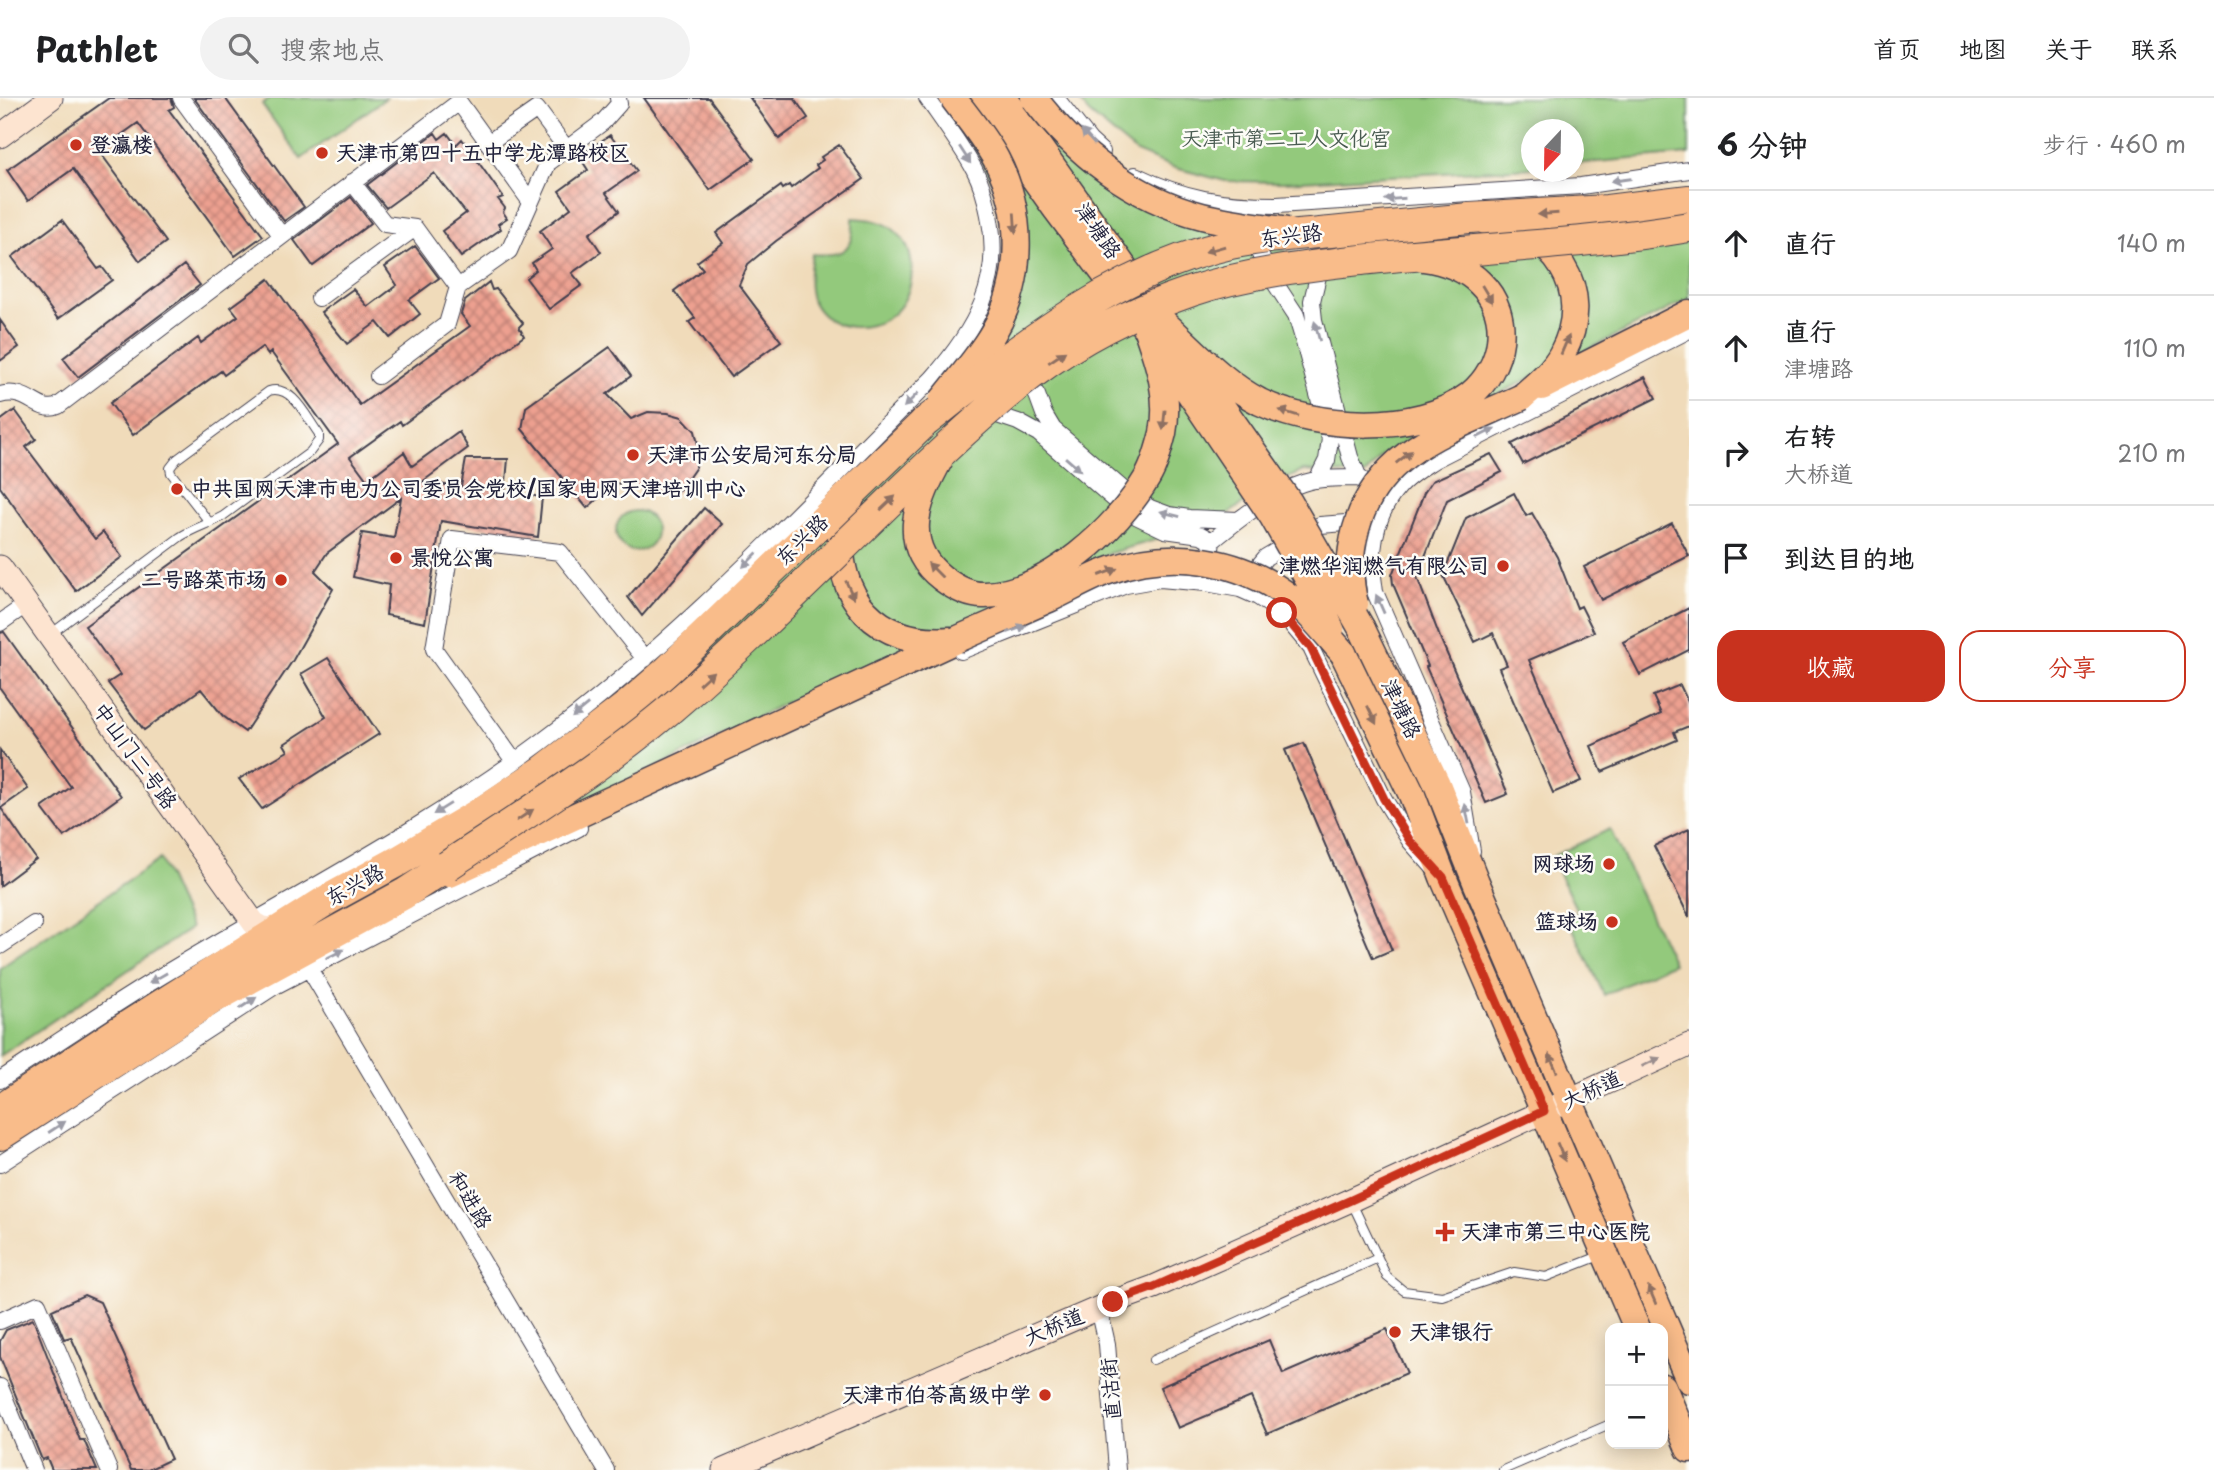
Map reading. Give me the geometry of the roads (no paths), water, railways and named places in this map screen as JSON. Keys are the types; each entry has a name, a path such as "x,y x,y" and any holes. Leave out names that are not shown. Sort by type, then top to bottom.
{"highway":[{"name":"东兴路","path":"0,1135 261,942 327,900 478,814 544,770 627,706 837,518 855,488 925,422 1026,343 1119,286 1196,254 1273,237 1469,218 1607,210 1689,200"},
{"name":"东兴路","path":"0,1110 122,1043 214,998 261,942 404,894 611,756 687,695 948,447 1033,373 1075,346 1143,310 1242,276 1291,268 1575,243 1689,227"},
{"path":"261,942 275,986"}],"main road":[{"path":"925,422 992,335 1008,300 1016,259 1014,212 1008,189 996,160 953,98"},
{"name":"津塘路","path":"977,98 1056,209 1155,326 1289,502 1362,629 1437,784 1476,882 1689,1380"},
{"name":"津塘路","path":"1004,98 1155,326 1273,517 1308,579 1412,795 1443,877 1635,1323"},
{"path":"1034,98 1065,136 1089,158 1116,178 1147,195 1203,216 1306,234"},
{"path":"1469,218 1501,223 1535,237 1553,255 1567,276 1574,294 1570,335 1558,361 1522,397"},
{"path":"1155,326 1240,389 1282,411 1306,418 1351,424 1421,417 1469,396 1490,373 1501,344 1501,329 1491,299 1481,284 1467,272 1450,263 1407,256"},
{"path":"1362,629 1351,583 1350,555 1365,503 1388,470 1416,447 1689,313"},
{"path":"948,447 925,487 916,514 917,541 929,566 949,583 981,596 1016,591 1051,574 1090,544 1114,520 1139,490 1155,459 1163,432 1165,408 1155,326"},
{"path":"837,518 844,575 857,603 865,612 885,627 909,636 931,641 956,640"},
{"path":"404,894 490,858 1111,570 1148,561 1177,559 1210,561 1237,568 1293,599 1343,653"},
{"path":"1668,1404 1689,1449"}],"street":[{"path":"181,98 281,235"},
{"path":"378,376 447,324 458,287 509,251 548,163 603,122 619,104 618,98"},
{"path":"261,942 430,817 550,735 645,659 720,591 932,379 969,332 986,295 992,270 993,247 984,191 974,169 927,98"},
{"path":"1056,98 1090,141 1131,173 1194,198 1236,205 1339,203 1581,186 1689,170"},
{"path":"0,128 46,99"},
{"path":"0,136 46,99"},
{"path":"0,395 18,393 41,407 51,409 58,406 459,102 530,201"},
{"path":"488,143 537,109 566,148"},
{"path":"352,182 385,224 415,228 458,287"},
{"path":"1339,203 1315,282 1312,301 1314,320 1350,457 1359,478"},
{"path":"1236,205 1271,277 1296,316 1302,335 1330,439 1326,460 1317,480"},
{"path":"319,298 415,228"},
{"path":"1476,882 1462,792 1375,592 1371,560 1376,531 1391,497 1405,481 1434,460 1689,330"},
{"path":"969,332 1021,370 1037,395 1053,429 1125,491 1150,508 1169,515 1189,519 1238,520"},
{"path":"932,379 972,405 1018,422 1038,433 1136,516 1165,530 1201,535 1212,541"},
{"path":"1206,583 1212,541 1238,520 1295,485 1317,480 1359,478 1391,497"},
{"path":"1240,589 1266,557 1320,524 1346,523 1376,531"},
{"path":"514,761 434,649 452,539 560,552 645,659"},
{"name":"中山门二号路","path":"0,567 24,607"},
{"name":"中山门二号路","path":"0,579 46,637 261,942"},
{"path":"0,1080 148,984 575,830 922,667 1126,585 1160,579 1240,589 1282,613 1311,648 1384,799 1410,841 1443,877"},
{"path":"2,629 24,607"},
{"path":"0,946 34,924"},
{"name":"和进路","path":"261,942 606,1470"},
{"path":"0,1164 275,986"},
{"name":"大桥道","path":"733,1468 1351,1200 1689,1045"},
{"path":"0,1321 38,1304 109,1470"},
{"name":"直沽街","path":"1099,1308 1107,1344 1117,1470"},
{"path":"0,1387 34,1470"}],"lane":[{"path":"46,637 180,537 209,523 223,516 310,452 319,440 319,434 284,390 269,391 177,459 170,468 209,523"},
{"path":"1351,1200 1387,1277 1404,1290 1442,1296 1514,1272 1546,1277 1605,1253"},
{"path":"1153,1360 1378,1258"},
{"path":"1503,1470 1605,1426"}],"place":[{"name":"登瀛楼","path":"76,145"},
{"name":"天津市第四十五中学龙潭路校区","path":"322,153"},
{"name":"天津市公安局河东分局","path":"633,455"},
{"name":"中共国网天津市电力公司委员会党校/国家电网天津培训中心","path":"177,489"},
{"name":"景悦公寓","path":"396,558"},
{"name":"津燃华润燃气有限公司","path":"1503,566"},
{"name":"二号路菜市场","path":"281,580"},
{"name":"网球场","path":"1609,864"},
{"name":"篮球场","path":"1612,922"},
{"name":"天津市第三中心医院","path":"1445,1232"},
{"name":"天津银行","path":"1395,1332"},
{"name":"天津市伯苓高级中学","path":"1045,1395"}],"park label":[{"name":"天津市第二工人文化宫","path":"1286,139"}]}
